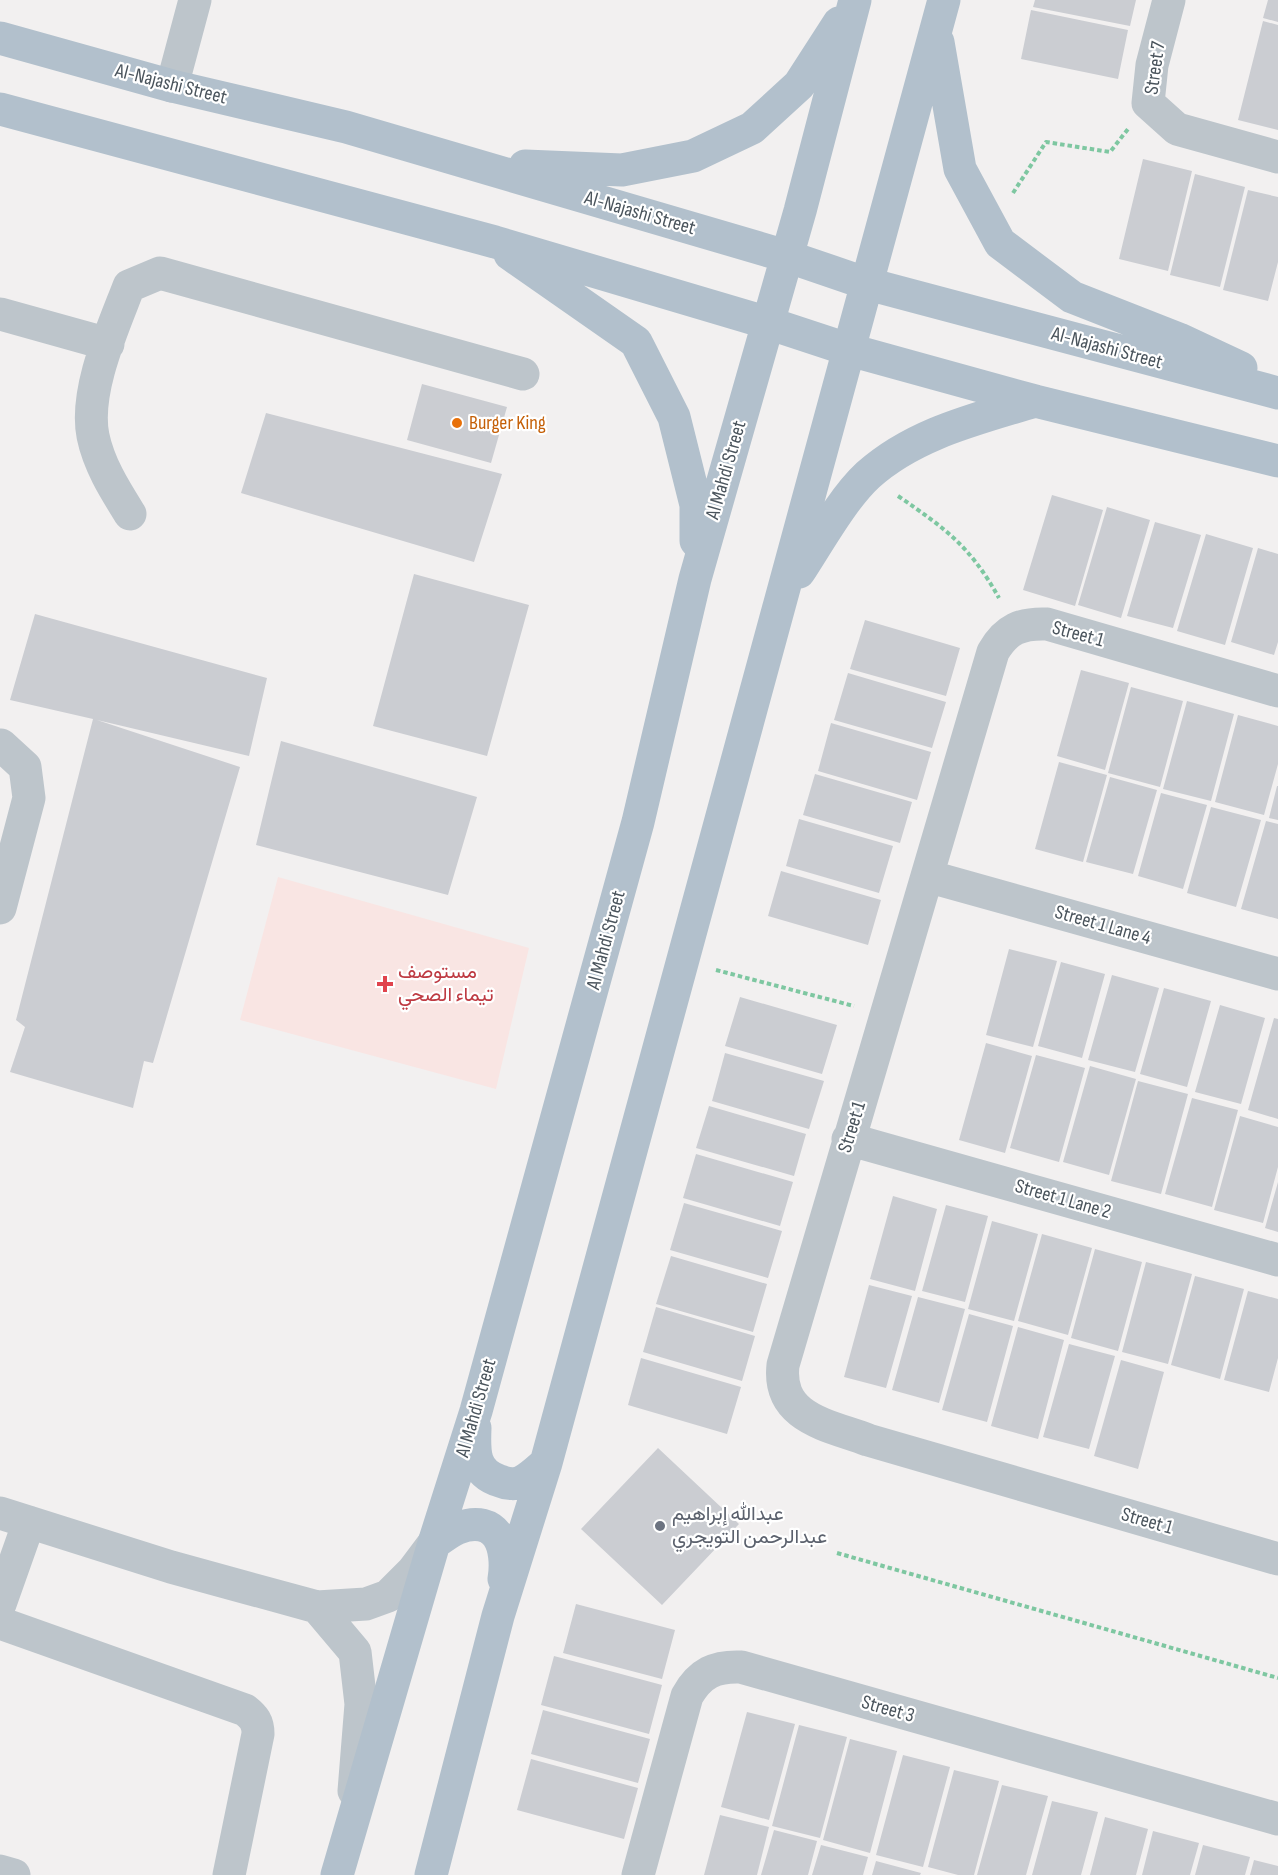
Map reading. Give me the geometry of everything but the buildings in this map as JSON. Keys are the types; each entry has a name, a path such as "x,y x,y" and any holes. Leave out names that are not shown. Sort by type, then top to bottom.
{"main road":[{"path":"476,165 621,170 693,156 752,128 799,85 854,0"},
{"name":"Al Mahdi Street","path":"337,1875 434,1543 476,1411 638,822 695,579 768,323 854,0"},
{"path":"940,14 960,169 1000,243 1072,297 1179,339 1278,384"},
{"path":"431,1875 498,1616 546,1463 940,14"},
{"name":"Al-Najashi Street","path":"0,38 172,86 346,126 786,256 868,284 1278,393"},
{"path":"0,109 495,242 768,323 850,350 1035,401 1278,461"},
{"path":"495,242 555,287 636,342 674,417 696,505 695,579"},
{"path":"783,596 836,517 868,475 914,443 959,424 1035,401"},
{"path":"476,1411 474,1454 479,1469 492,1479 508,1484 522,1483 546,1463"},
{"path":"434,1543 458,1528 476,1524 490,1529 504,1544 507,1559 498,1616"}],"street":[{"path":"172,86 195,0"},
{"name":"Street 7","path":"1169,0 1152,65 1148,103 1177,129 1278,158"},
{"path":"130,514 107,476 93,436 91,404 108,344 129,286 160,273 523,374"},
{"path":"0,314 108,344"},
{"name":"Street 1","path":"1278,691 1047,624 1031,623 1014,628 1001,637 993,652 887,1015 848,1138 781,1378 784,1392 802,1415 868,1440 1278,1559"},
{"path":"0,908 29,798 25,767 2,745"},
{"name":"Street 1 Lane 4","path":"927,876 1278,974"},
{"name":"Street 1 Lane 2","path":"848,1138 1278,1260"},
{"path":"0,1604 14,1518 171,1567 317,1606 366,1604 388,1596 413,1572 434,1543"},
{"path":"317,1606 355,1652 361,1704 351,1824"},
{"path":"0,1623 245,1710 253,1716 258,1724 258,1734 229,1875"},
{"name":"Street 3","path":"638,1875 687,1696 695,1683 709,1671 724,1667 741,1667 1278,1819"},
{"path":"0,1871 14,1875"}],"path":[{"path":"992,226 1047,142 1110,152 1148,103"},
{"path":"868,475 948,531 964,546 981,567 1014,628"},
{"path":"684,961 887,1015"},
{"path":"837,1553 1278,1678"}],"shaded area":[{"name":"مستوصف تيماء الصحي","path":"278,877 529,948 496,1089 240,1020"}],"place":[{"name":"Burger King","path":"457,423"},
{"name":"مستوصف تيماء الصحي","path":"385,984"},
{"name":"عبدالله إبراهيم عبدالرحمن التويجري","path":"660,1526"}]}
